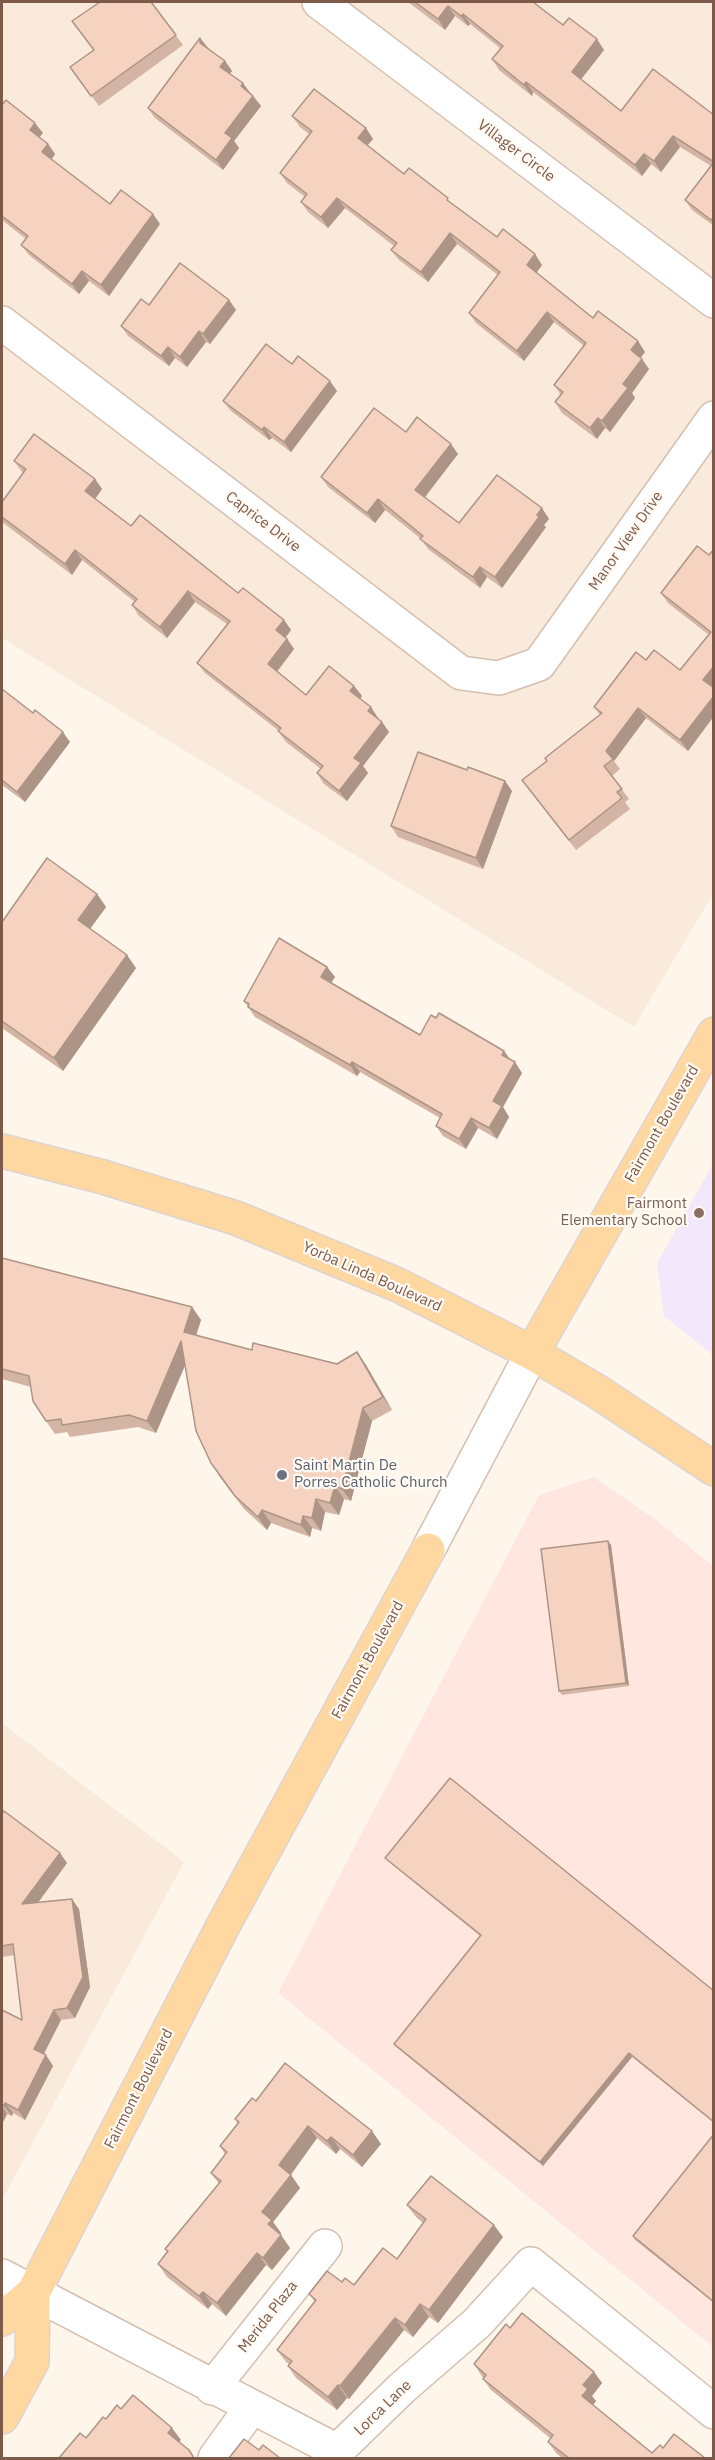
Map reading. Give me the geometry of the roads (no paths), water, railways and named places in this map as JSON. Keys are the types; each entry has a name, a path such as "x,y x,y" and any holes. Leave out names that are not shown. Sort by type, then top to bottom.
{"main road":[{"name":"Fairmont Boulevard","path":"532,1353 714,1034"},
{"name":"Yorba Linda Boulevard","path":"2,1151 104,1177 253,1224 398,1285 532,1353 598,1392 714,1469"},
{"name":"Fairmont Boulevard","path":"2,2319 33,2293 225,1922 428,1550"},
{"name":"Fairmont Boulevard","path":"2,2417 32,2362 33,2293"}],"street":[{"name":"Villager Circle","path":"319,2 714,302"},
{"name":"Caprice Drive","path":"2,323 461,673 499,678 539,664"},
{"name":"Manor View Drive","path":"539,664 714,418"},
{"name":"Fairmont Boulevard","path":"428,1550 532,1353"},
{"name":"Merida Plaza","path":"212,2388 325,2246"},
{"name":"Lorca Lane","path":"2,2276 337,2455 402,2388 477,2323 531,2264 714,2412"},
{"path":"215,2458 251,2408"}],"place":[{"name":"Fairmont Elementary School","path":"699,1213"},
{"name":"Saint Martin De Porres Catholic Church","path":"282,1475"}]}
